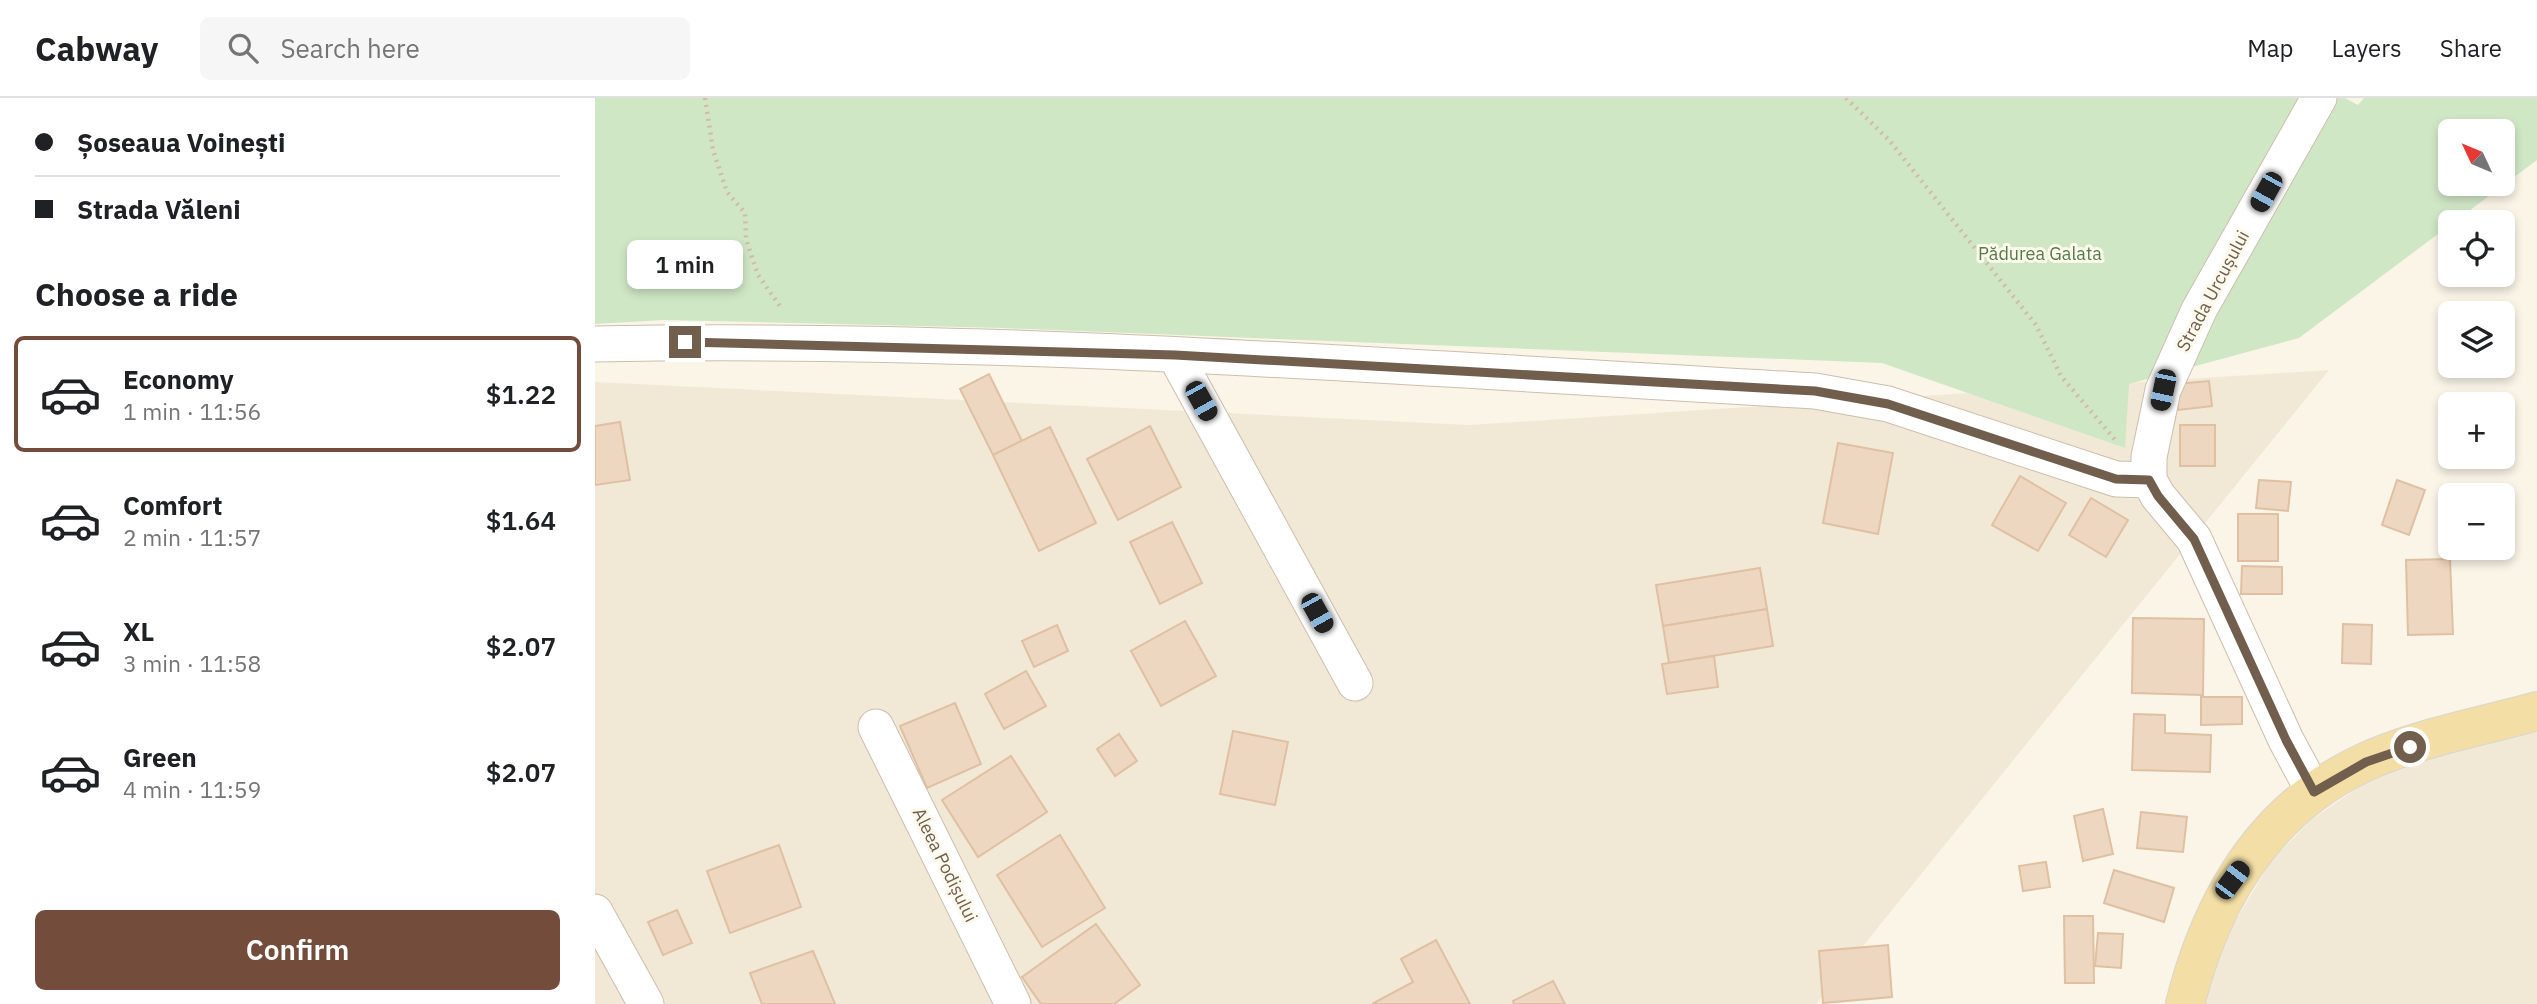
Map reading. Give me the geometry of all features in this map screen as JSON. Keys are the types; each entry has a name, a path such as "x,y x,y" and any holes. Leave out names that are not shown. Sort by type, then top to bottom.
{"main road":[{"path":"2185,1004 2197,960 2232,880 2263,839 2314,792 2366,762 2433,739 2537,711"}],"street":[{"name":"Strada Urcușului","path":"2149,480 2149,457 2163,390 2199,310 2319,98"},
{"path":"595,344 806,345 1175,355 1815,391 1888,404 2116,479 2149,480 2158,496 2194,539 2286,740 2314,792"},
{"path":"1175,355 1355,683"},
{"name":"Aleea Podișului","path":"876,727 1013,1004"},
{"path":"595,912 646,1004"}],"path":[{"path":"705,98 713,150 727,192 745,213 746,239 758,275 806,345"},
{"path":"1846,98 1889,140 2036,325 2061,376 2149,480"}],"shaded area":[{"path":"2329,370 1816,1004 595,1004 595,382 1469,425"},
{"path":"2537,726 2537,1004 2202,1004 2210,974 2234,924 2271,861 2310,821 2366,782 2465,744"}],"green space":[{"name":"Pădurea Galata","path":"595,98 2345,98 2358,105 2364,98 2537,98 2537,160 2515,176 2515,119 2438,119 2438,196 2489,196 2470,210 2438,210 2438,234 2299,338 2129,384 2125,448 1882,363 1002,328 664,320 595,324"}],"building":[{"path":"989,374 1022,441 993,455 960,389"},
{"path":"2209,381 2212,406 2178,410 2176,384"},
{"path":"620,422 630,480 595,485 595,426"},
{"path":"2180,425 2215,425 2215,466 2180,466"},
{"path":"1150,426 1181,487 1118,520 1087,459"},
{"path":"1050,427 1096,523 1039,551 993,455"},
{"path":"1838,443 1893,453 1878,534 1823,523"},
{"path":"2020,476 2066,503 2038,551 1992,525"},
{"path":"2259,480 2291,482 2288,511 2256,508"},
{"path":"2397,480 2425,490 2409,535 2382,525"},
{"path":"2091,498 2128,520 2106,557 2069,535"},
{"path":"2238,514 2278,514 2278,561 2238,561"},
{"path":"1172,522 1202,583 1160,604 1130,542"},
{"path":"2406,560 2450,560 2453,634 2408,635"},
{"path":"2242,566 2282,567 2282,594 2241,594"},
{"path":"1760,568 1767,609 1663,626 1656,585"},
{"path":"1767,609 1773,646 1669,663 1663,626"},
{"path":"2133,618 2204,619 2203,695 2132,693"},
{"path":"1185,621 1216,676 1161,706 1131,651"},
{"path":"2343,624 2372,625 2371,664 2342,663"},
{"path":"1057,625 1068,651 1034,667 1022,641"},
{"path":"1714,656 1718,687 1667,694 1662,664"},
{"path":"1026,671 1046,706 1004,729 985,694"},
{"path":"2201,697 2242,697 2242,724 2201,725"},
{"path":"955,703 981,764 927,788 900,726"},
{"path":"2134,714 2165,715 2165,733 2211,735 2210,772 2132,770"},
{"path":"1233,731 1288,742 1275,805 1220,794"},
{"path":"1119,734 1137,761 1115,776 1097,749"},
{"path":"1011,756 1047,812 978,857 942,800"},
{"path":"2103,809 2113,854 2083,861 2074,816"},
{"path":"2141,812 2187,817 2183,852 2137,848"},
{"path":"1060,835 1105,908 1042,947 997,875"},
{"path":"779,845 801,907 730,933 707,871"},
{"path":"2046,862 2050,887 2023,891 2019,866"},
{"path":"2114,870 2174,888 2164,922 2104,903"},
{"path":"677,910 692,943 663,955 648,922"},
{"path":"2064,916 2093,916 2094,983 2065,983"},
{"path":"1096,924 1140,985 1114,1004 1041,1004 1022,977"},
{"path":"2098,933 2123,934 2121,968 2095,966"},
{"path":"1436,940 1470,1004 1372,1004 1413,982 1401,959"},
{"path":"1888,945 1892,997 1823,1003 1819,951"},
{"path":"813,951 835,1004 762,1004 750,973"},
{"path":"1553,981 1565,1004 1514,1004 1513,1001"}],"route":[{"path":"685,342 1175,355 1815,391 1888,404 2116,479 2149,480 2158,496 2194,539 2286,740 2314,792 2339,775 2366,762 2410,747"}]}
